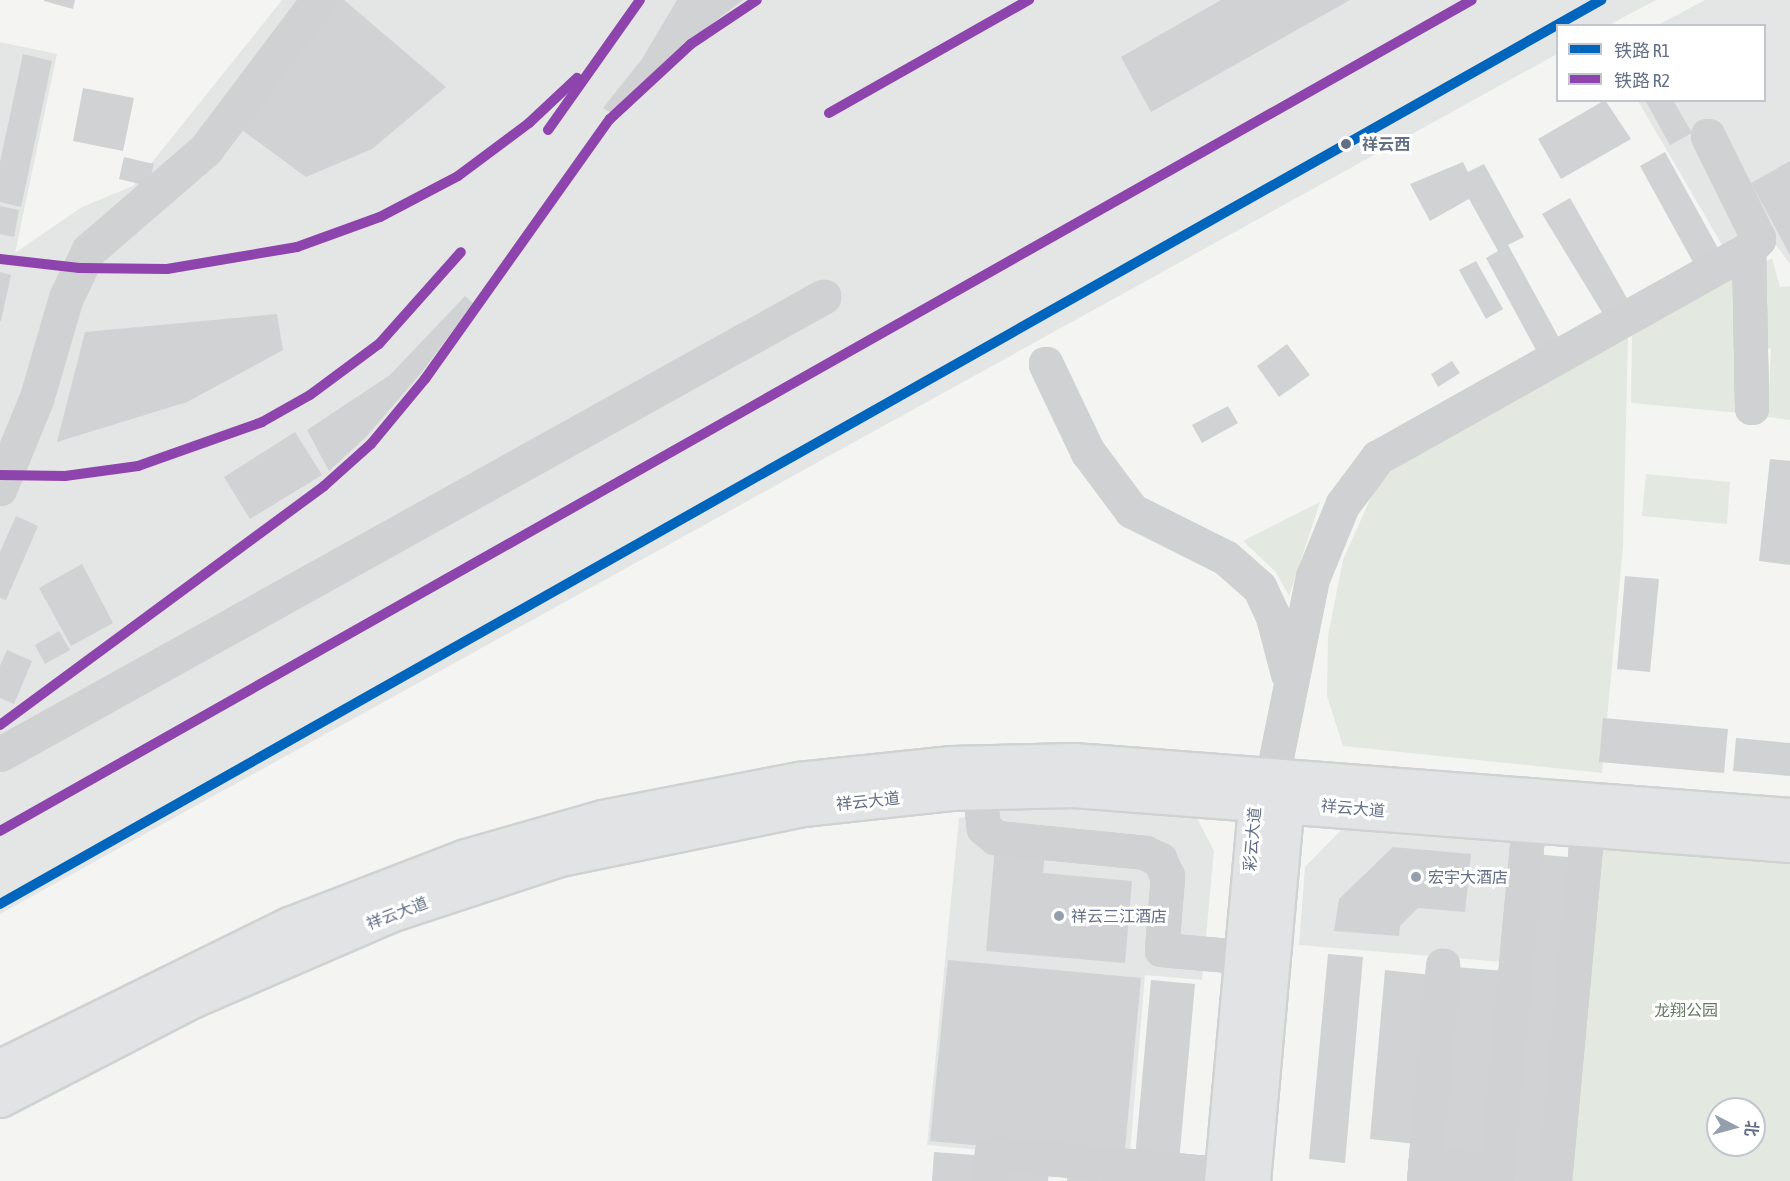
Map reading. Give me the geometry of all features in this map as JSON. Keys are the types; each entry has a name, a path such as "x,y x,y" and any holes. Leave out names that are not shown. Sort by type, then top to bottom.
{"main road":[{"name":"祥云大道","path":"0,1066 182,973 379,887 502,844 622,812 798,779 951,763 1074,760 1274,771 1790,815"},
{"name":"彩云大道","path":"1232,1179 1274,771"},
{"name":"祥云大道","path":"0,1100 290,956 475,884 609,846 755,816 980,792 1073,790 1271,801 1790,845"},
{"name":"彩云大道","path":"1232,1179 1241,957 1271,801"}],"street":[{"path":"0,489 36,399 66,299 89,251 206,150 319,0"},
{"path":"1274,771 1291,694 1306,604 1324,545 1343,505 1378,458 1739,256 1759,239 1708,136"},
{"path":"1739,256 1752,408"},
{"path":"0,755 824,297"},
{"path":"1046,364 1088,452 1132,511 1204,546 1260,588 1278,630 1291,694"},
{"path":"980,792 984,828 996,838 1145,853 1160,860 1168,877 1162,950 1241,957"},
{"path":"1443,966 1424,1173 1497,1176 1529,822"},
{"path":"1555,1181 1588,827"},
{"path":"989,1181 992,1154 1124,1173 1232,1179"}],"shaded area":[{"path":"282,0 1656,0 1611,24 1556,24 1556,55 0,914 0,42 57,54 15,253 82,207 133,186"},
{"path":"1705,0 1790,0 1790,264 1776,245 1725,250 1639,102 1766,102 1766,24 1660,24"},
{"path":"1043,803 1196,816 1214,851 1202,980 1145,975 1129,1164 927,1145 959,818"},
{"path":"1350,821 1514,833 1503,962 1299,945 1305,867"}],"green space":[{"path":"1772,258 1780,287 1790,286 1790,420 1768,417 1771,348 1756,354 1753,269"},
{"path":"1735,274 1740,413 1631,403 1632,327"},
{"path":"1628,338 1623,547 1602,773 1343,746 1327,696 1328,636 1343,560 1376,486 1413,448"},
{"path":"1646,474 1730,482 1727,524 1642,516"},
{"path":"1320,502 1289,596 1276,572 1243,541"},
{"name":"龙翔公园","path":"1598,843 1790,859 1790,1181 1567,1181"}],"building":[{"path":"44,0 75,0 73,9"},
{"path":"336,0 344,0 446,87 372,149 306,177 234,124"},
{"path":"677,0 743,0 676,51 610,112 603,108 642,59"},
{"path":"1221,0 1350,0 1151,112 1121,57"},
{"path":"23,54 52,61 21,207 0,202 0,162"},
{"path":"83,88 134,98 123,151 73,141"},
{"path":"1602,102 1606,102 1631,139 1561,179 1538,139"},
{"path":"1646,102 1674,102 1692,133 1670,145"},
{"path":"1665,152 1719,250 1694,264 1640,166"},
{"path":"124,157 154,164 148,186 119,179"},
{"path":"1790,161 1790,255 1751,183"},
{"path":"1463,162 1468,172 1484,164 1524,237 1508,245 1559,338 1536,350 1486,258 1498,251 1469,199 1430,221 1410,184"},
{"path":"1570,198 1628,300 1603,314 1542,214"},
{"path":"0,206 19,210 14,237 0,234"},
{"path":"1476,261 1503,309 1486,319 1459,270"},
{"path":"0,272 11,275 1,321 0,321"},
{"path":"465,296 473,303 422,372 366,437 329,471 307,430 390,375"},
{"path":"277,314 283,350 187,402 57,442 85,332"},
{"path":"1287,344 1310,375 1279,397 1257,366"},
{"path":"1452,361 1460,373 1438,387 1431,374"},
{"path":"1228,406 1238,423 1202,443 1192,425"},
{"path":"295,432 322,475 250,519 224,477"},
{"path":"1770,459 1790,461 1790,565 1759,561"},
{"path":"16,516 38,526 6,600 0,598 0,552"},
{"path":"82,564 113,623 71,646 39,588"},
{"path":"1625,576 1659,579 1650,672 1617,669"},
{"path":"59,631 70,650 45,664 35,645"},
{"path":"7,650 32,661 14,704 0,698 0,666"},
{"path":"1603,718 1728,729 1724,773 1599,762"},
{"path":"1736,738 1790,743 1790,776 1733,771"},
{"name":"祥云三江酒店","path":"995,847 1045,851 1043,873 1132,881 1125,963 986,951"},
{"name":"宏宇大酒店","path":"1393,847 1471,854 1465,912 1418,908 1400,926 1399,936 1334,931 1339,899"},
{"path":"1535,854 1578,858 1548,1181 1505,1181"},
{"path":"1328,954 1363,957 1345,1163 1309,1159"},
{"path":"948,960 1141,978 1124,1159 930,1141"},
{"path":"1455,967 1506,971 1488,1164 1437,1159"},
{"path":"1385,970 1431,975 1416,1144 1370,1139"},
{"path":"1151,980 1195,984 1179,1162 1135,1158"},
{"path":"934,1152 987,1156 985,1181 932,1181"},
{"path":"1001,1159 1050,1163 1048,1181 999,1181"},
{"path":"1069,1164 1119,1169 1118,1181 1067,1181"}],"rail line":[{"name":"R2","path":"548,130 640,0"},
{"name":"R2","path":"0,725 324,486 371,444 425,379 610,119 691,44 757,0"},
{"name":"R2","path":"829,113 1029,0"},
{"name":"R2","path":"0,831 1472,0"},
{"name":"R1","path":"1558,24 1601,0"},
{"name":"R1","path":"0,904 1556,25"},
{"name":"R2","path":"0,259 79,268 167,269 297,247 380,217 458,176 529,123 577,78"},
{"name":"R2","path":"0,475 65,476 138,466 262,422 310,395 379,344 461,252"}],"place":[{"name":"祥云西","path":"1346,144"},
{"name":"宏宇大酒店","path":"1416,877"},
{"name":"祥云三江酒店","path":"1059,916"}]}
